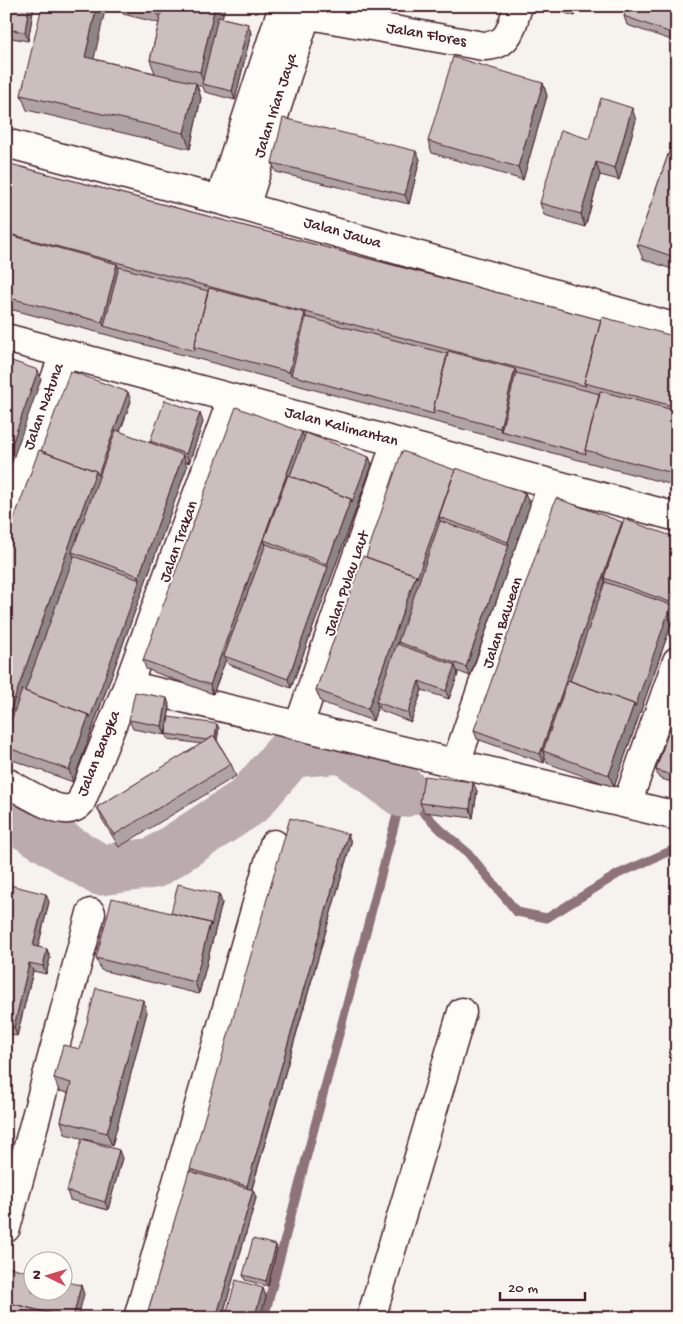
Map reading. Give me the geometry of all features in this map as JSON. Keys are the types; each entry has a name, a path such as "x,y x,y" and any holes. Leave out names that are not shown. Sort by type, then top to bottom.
{"street":[{"name":"Jalan Flores","path":"295,9 483,46 494,46 502,42 508,34 518,6"},
{"name":"Jalan Irian Jaya","path":"233,203 295,9"},
{"name":"Jalan Jawa","path":"6,143 233,203 677,328"},
{"name":"Jalan Kalimantan","path":"6,338 677,517"},
{"name":"Jalan Natuna","path":"6,516 64,354"},
{"name":"Jalan Trakan","path":"128,685 232,399"},
{"name":"Jalan Pulau Laut","path":"299,725 396,442"},
{"name":"Jalan Bawean","path":"456,763 552,484"},
{"path":"627,804 677,661"},
{"path":"128,685 677,816"},
{"name":"Jalan Bangka","path":"6,782 59,809 66,810 78,806 128,685"},
{"path":"138,1318 274,844"},
{"path":"6,1228 91,913"},
{"path":"371,1318 462,1012"}],"building":[{"path":"6,6 29,6 25,32 6,29"},
{"path":"42,6 97,6 85,57 196,83 184,133 21,95"},
{"path":"137,6 157,6 156,11"},
{"path":"163,6 215,6 200,72 150,60"},
{"path":"627,6 677,6 677,35 624,16"},
{"path":"218,17 248,24 232,91 202,84"},
{"path":"453,57 543,83 518,167 428,141"},
{"path":"601,98 632,108 615,168 596,162 581,214 540,203 561,130 589,139"},
{"path":"283,118 416,151 405,195 272,163"},
{"path":"677,129 677,258 637,244"},
{"path":"6,163 601,320 584,383 586,386 6,233"},
{"path":"6,234 117,264 102,322 6,297"},
{"path":"119,267 208,291 194,347 195,351 104,326"},
{"path":"209,288 305,313 289,372 194,347"},
{"path":"306,317 448,354 433,410 434,414 291,375"},
{"path":"602,317 677,337 677,407 584,383"},
{"path":"448,351 515,369 500,428 433,410"},
{"path":"6,359 38,370 6,461"},
{"path":"70,371 128,392 98,475 96,471 41,451"},
{"path":"516,373 600,394 585,450 586,454 501,431"},
{"path":"600,391 677,411 677,474 585,450"},
{"path":"165,400 200,413 186,454 150,441"},
{"path":"236,407 302,432 210,685 143,660"},
{"path":"116,430 183,455 139,576 72,552"},
{"path":"306,433 369,457 352,502 351,499 290,476"},
{"path":"39,450 96,471 6,722 6,541"},
{"path":"402,451 455,470 417,578 416,575 366,557"},
{"path":"456,468 525,493 508,542 439,517"},
{"path":"288,475 351,499 327,564 264,540"},
{"path":"556,498 622,522 540,754 474,730"},
{"path":"624,519 677,538 677,582 670,602 604,578"},
{"path":"440,521 509,545 466,667 398,642"},
{"path":"266,544 328,567 288,679 224,656"},
{"path":"74,556 140,580 90,718 89,715 25,691"},
{"path":"363,556 416,575 368,709 316,690"},
{"path":"605,582 671,605 635,707 634,704 570,681"},
{"path":"397,644 455,665 446,691 419,681 408,713 376,702"},
{"path":"568,680 634,704 609,775 543,751"},
{"path":"22,690 89,715 69,770 6,747 6,735"},
{"path":"135,692 167,698 162,726 129,720"},
{"path":"677,705 677,777 656,770"},
{"path":"169,717 217,724 215,737 207,740 166,734"},
{"path":"214,736 231,764 114,835 97,807"},
{"path":"424,776 473,782 470,809 420,803"},
{"path":"290,818 348,834 247,1186 190,1169"},
{"path":"6,884 46,894 33,946 47,949 43,966 29,963 14,1027 6,1026"},
{"path":"178,884 219,894 211,926 210,923 171,913"},
{"path":"112,898 210,923 195,982 96,958"},
{"path":"96,988 143,1000 107,1133 61,1121 71,1083 54,1078 63,1045 80,1049"},
{"path":"82,1139 119,1150 105,1202 67,1191"},
{"path":"189,1171 253,1190 216,1318 146,1318"},
{"path":"253,1239 276,1245 266,1281 243,1275"},
{"path":"6,1266 22,1270 22,1302 72,1302 72,1283 81,1285 73,1318 6,1302"},
{"path":"236,1280 263,1288 254,1318 225,1318"},
{"path":"6,1302 67,1318 6,1318"}],"waterway":[{"path":"6,812 100,870 154,863 249,801 291,752 344,748 403,792"},
{"path":"403,792 441,830 468,853 517,912 547,918 618,874 677,848"},
{"path":"264,1318 403,792"}]}
